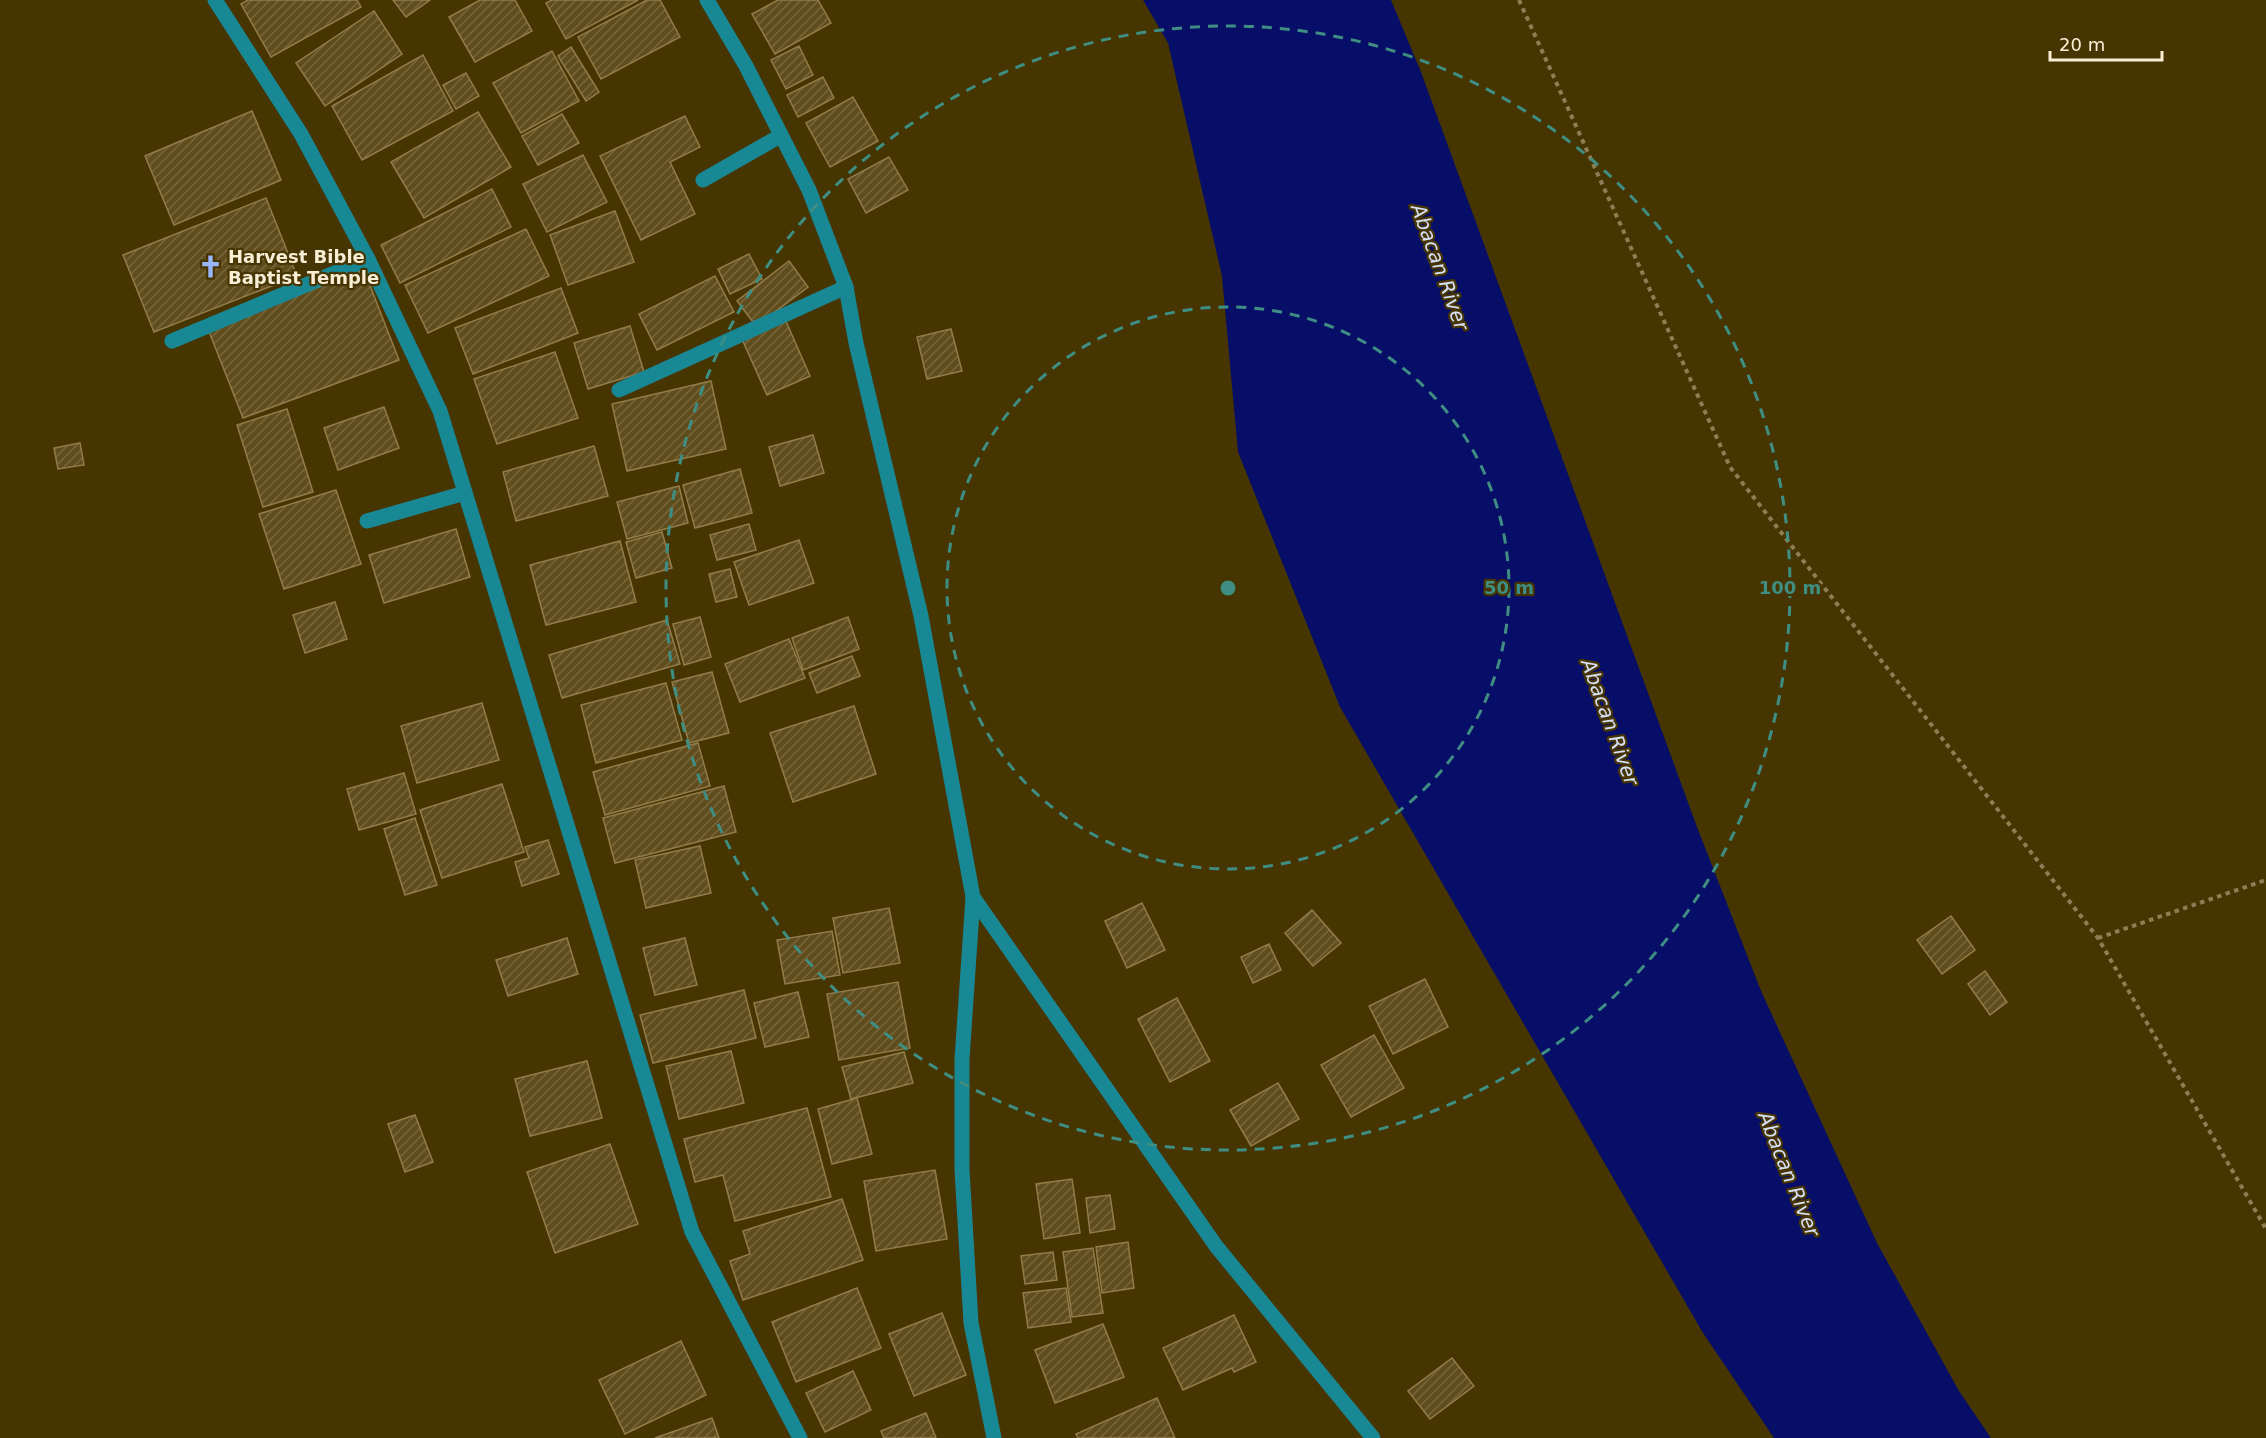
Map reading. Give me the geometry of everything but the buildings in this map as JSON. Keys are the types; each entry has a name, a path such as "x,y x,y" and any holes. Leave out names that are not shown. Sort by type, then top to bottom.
{"street":[{"path":"215,0 301,134 368,259 440,411 693,1232 800,1438"},
{"path":"707,0 746,66 809,190 846,287 856,343 921,616 973,897 962,1059 962,1170 970,1323 994,1438"},
{"path":"703,180 780,136"},
{"path":"171,341 368,259"},
{"path":"620,390 846,287"},
{"path":"367,521 465,493"},
{"path":"973,897 1216,1246 1373,1438"}],"path":[{"path":"1519,0 1730,467 2098,938 2266,1229"},
{"path":"2098,938 2266,880"}],"water":[{"name":"Abacan River","path":"1143,0 1391,0 1421,72 1697,827 1761,991 1877,1243 1959,1391 1991,1438 1774,1438 1703,1333 1340,707 1238,452 1222,276 1168,43"}],"place":[{"name":"Harvest Bible Baptist Temple","path":"210,266"}]}
